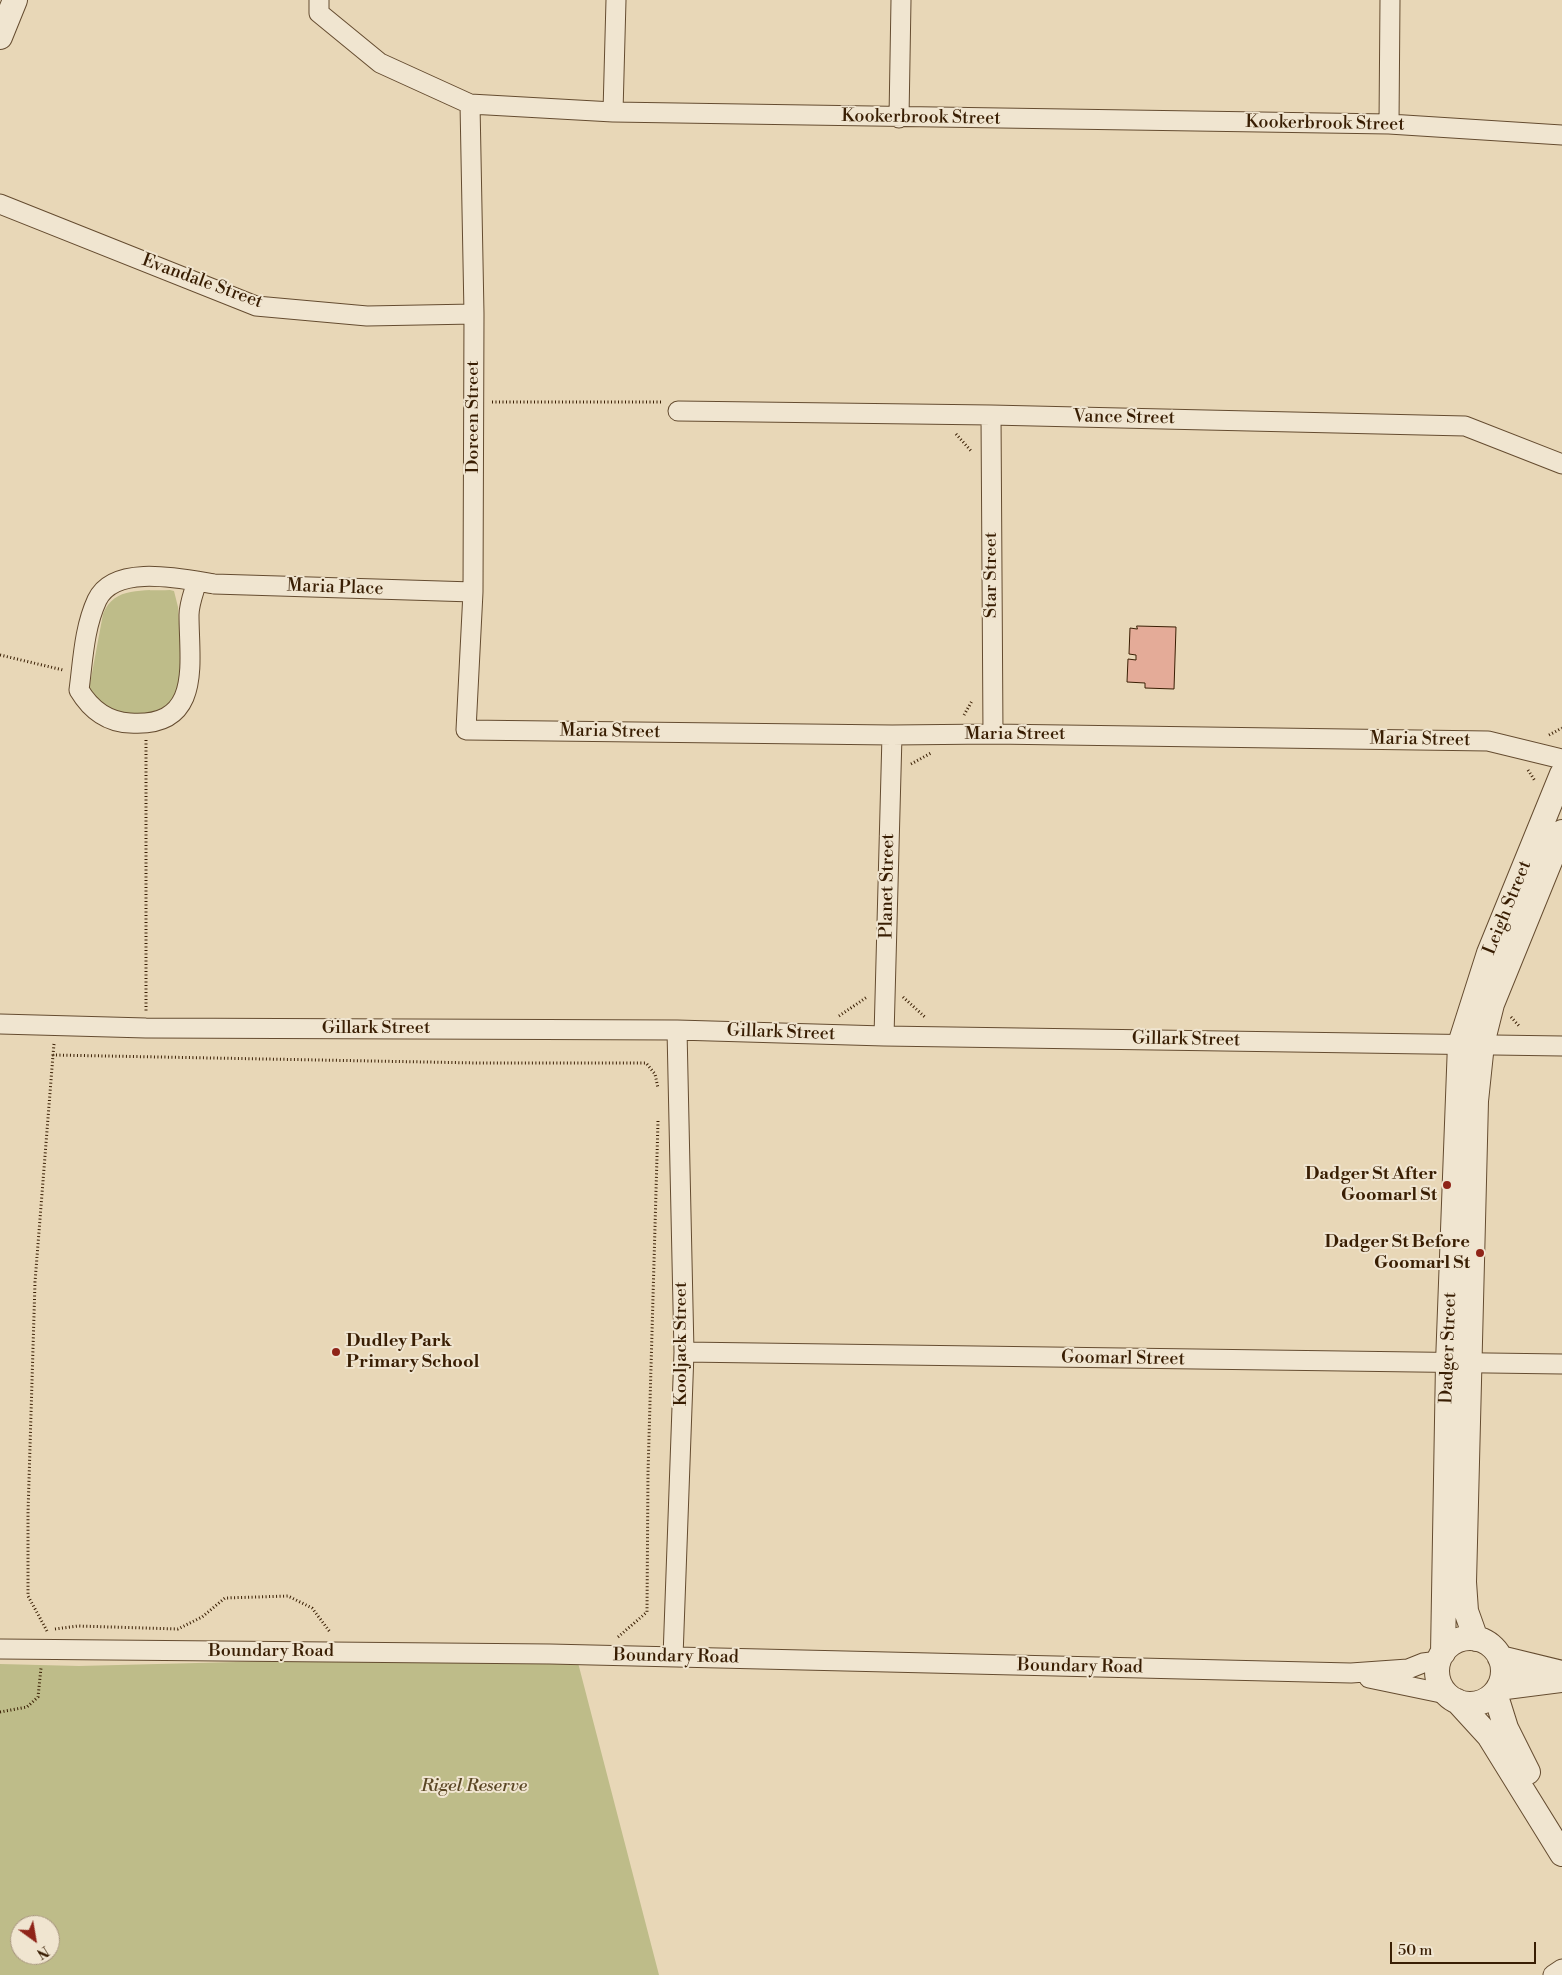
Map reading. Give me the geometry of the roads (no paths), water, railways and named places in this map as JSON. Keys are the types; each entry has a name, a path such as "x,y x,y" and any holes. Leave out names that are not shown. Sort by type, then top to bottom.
{"street":[{"path":"0,37 15,0"},
{"name":"Kookerbrook Street","path":"319,0 319,13 380,62 470,104 613,112 899,118 1389,124 1562,135"},
{"path":"613,112 616,0"},
{"path":"899,118 901,0"},
{"path":"1389,124 1390,0"},
{"name":"Doreen Street","path":"466,730 473,592 474,314 470,104"},
{"name":"Evandale Street","path":"0,204 256,306 367,316 474,314"},
{"name":"Vance Street","path":"678,412 950,415 1464,426 1562,464"},
{"name":"Star Street","path":"990,416 993,734"},
{"name":"Maria Place","path":"197,581 189,612 191,644 190,679 186,695 174,712 161,720 146,724 118,722 93,710 79,690 85,637 97,598 107,588 129,578 155,576 197,581 214,584 473,592"},
{"name":"Maria Street","path":"466,730 892,735 993,734 1488,741 1562,759"},
{"name":"Planet Street","path":"884,1036 894,997 892,735"},
{"name":"Leigh Street","path":"1471,1044 1489,953 1562,774"},
{"name":"Leigh Street","path":"1471,1044 1492,1004 1562,832"},
{"name":"Gillark Street","path":"0,1024 146,1028 677,1030 884,1036 1562,1046"},
{"name":"Kooljack Street","path":"673,1657 684,1352 677,1030"},
{"name":"Dadger Street","path":"1441,1657 1458,1363 1476,1101 1471,1044"},
{"name":"Goomarl Street","path":"684,1352 1562,1364"},
{"name":"Dadger Street","path":"1458,1363 1464,1582 1466,1611 1476,1639"},
{"path":"1451,1698 1477,1703 1486,1700 1496,1691 1503,1668 1500,1658 1494,1649 1476,1639 1458,1641 1441,1657 1438,1678 1451,1698 1489,1736 1562,1854"},
{"name":"Boundary Road","path":"0,1649 45,1641 1351,1673 1408,1669 1441,1657"},
{"path":"1500,1658 1562,1673"},
{"name":"Boundary Road","path":"1351,1673 1451,1698"},
{"path":"1496,1691 1562,1680"},
{"path":"1496,1691 1506,1728 1521,1762 1562,1827"},
{"path":"1553,1975 1562,1969"}],"place":[{"name":"Dadger St After Goomarl St","path":"1447,1185"},
{"name":"Dadger St Before Goomarl St","path":"1480,1253"},
{"name":"Dudley Park Primary School","path":"336,1352"}],"park label":[{"name":"Rigel Reserve","path":"474,1787"}]}
